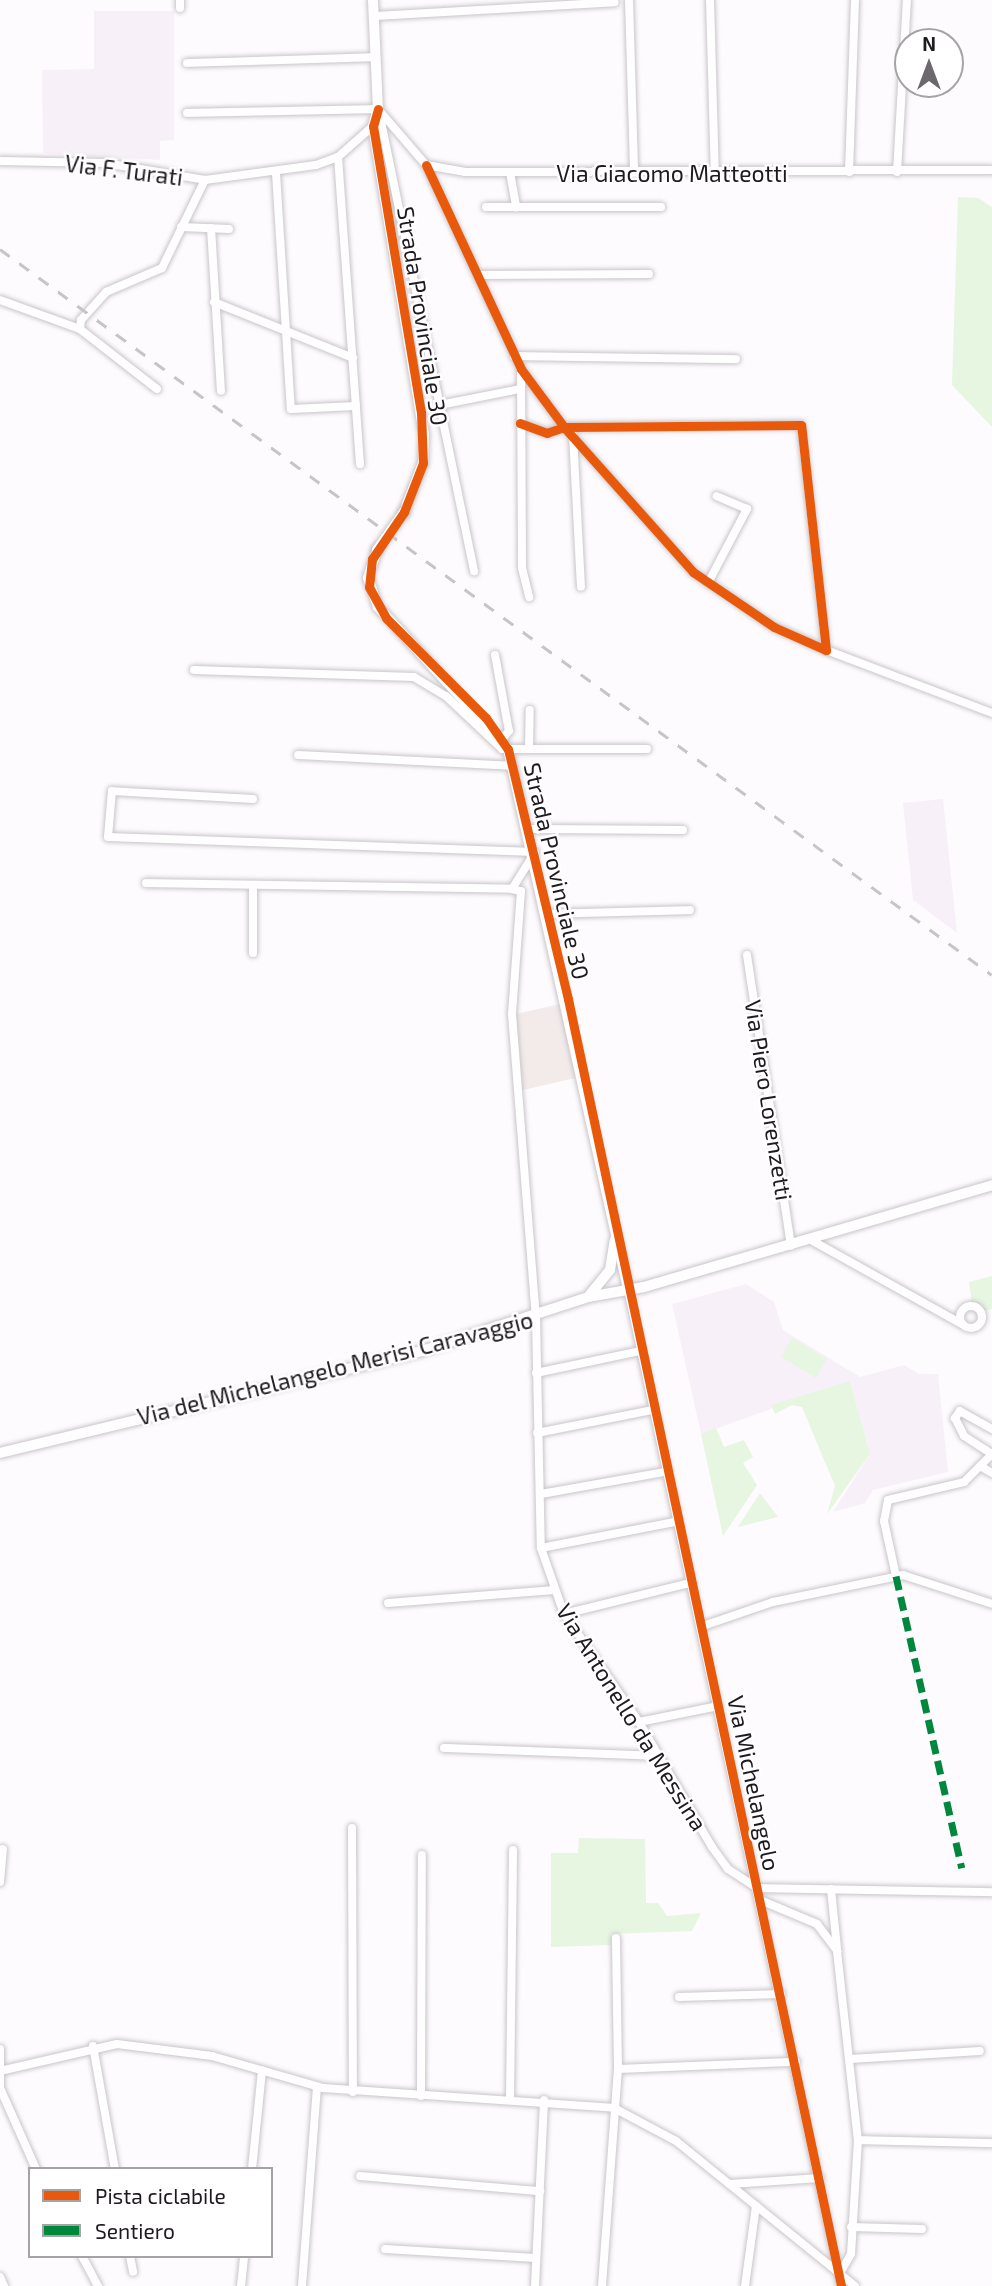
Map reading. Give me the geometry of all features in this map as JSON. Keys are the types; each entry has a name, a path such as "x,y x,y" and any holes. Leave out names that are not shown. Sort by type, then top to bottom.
{"street":[{"name":"Strada Provinciale 30","path":"373,0 378,109 373,126 424,435 423,463 404,512 377,550 368,578 377,607 502,739 508,749 535,852 628,1289"},
{"path":"629,0 634,173"},
{"path":"710,0 715,174"},
{"path":"849,172 855,0"},
{"path":"897,172 907,0"},
{"path":"374,16 487,5 615,2"},
{"path":"187,63 376,57"},
{"path":"187,113 378,109"},
{"path":"378,109 426,165 521,369 564,427 708,583 774,627 826,650 992,713"},
{"path":"378,109 474,571"},
{"path":"360,464 338,157 373,126"},
{"name":"Via F. Turati","path":"0,161 105,163 205,180 276,173 338,157"},
{"name":"Via Giacomo Matteotti","path":"426,165 510,173 715,174 992,170"},
{"path":"276,173 291,409 356,406"},
{"path":"510,173 516,207"},
{"path":"80,329 81,320 106,292 162,268 205,180"},
{"path":"486,207 661,207"},
{"path":"181,227 229,229"},
{"path":"211,228 221,391"},
{"path":"478,275 649,274"},
{"path":"0,300 80,329 157,388"},
{"path":"214,302 353,358"},
{"path":"514,356 736,359"},
{"path":"521,369 522,568 529,597"},
{"path":"440,405 479,402 520,389"},
{"path":"520,424 547,433 564,427 801,425 826,650"},
{"path":"573,435 581,587"},
{"path":"708,583 747,509 717,496"},
{"path":"495,655 509,731 502,739"},
{"path":"194,670 414,677 446,696 492,744 508,749 647,749"},
{"path":"529,749 530,710"},
{"path":"298,755 512,766"},
{"path":"253,799 111,791 108,837 535,852"},
{"path":"529,829 683,830"},
{"path":"146,883 512,888 535,852"},
{"path":"253,885 253,953"},
{"name":"Via Antonello da Messina","path":"512,888 521,891 512,1014 537,1318 541,1548 564,1614 639,1722 729,1869 757,1888"},
{"path":"548,914 690,910"},
{"name":"Via Piero Lorenzetti","path":"747,956 791,1245"},
{"name":"Via del Michelangelo Merisi Caravaggio","path":"0,1453 537,1318 587,1297 628,1289 811,1240 992,1185"},
{"path":"587,1297 610,1270 616,1237"},
{"path":"811,1240 962,1324"},
{"name":"Via Michelangelo","path":"628,1289 675,1522 796,2062 841,2286"},
{"path":"536,1373 640,1351"},
{"path":"537,1433 652,1410"},
{"path":"896,1576 884,1521 888,1500 964,1482 992,1454 964,1436 955,1418 960,1411 992,1429"},
{"path":"980,1466 992,1473"},
{"path":"541,1494 665,1472"},
{"path":"541,1548 675,1522"},
{"path":"700,1627 773,1602 896,1576 992,1604"},
{"path":"564,1614 689,1583"},
{"path":"388,1603 554,1590"},
{"path":"639,1722 718,1706"},
{"path":"444,1748 659,1756"},
{"path":"352,1828 353,2092"},
{"path":"0,1882 3,1849"},
{"path":"510,2099 513,1850"},
{"path":"421,2096 422,1855"},
{"path":"757,1888 992,1892"},
{"path":"831,1889 858,2140 851,2254 839,2275"},
{"path":"760,1900 817,1924 837,1951"},
{"path":"602,2286 618,2068 616,1938"},
{"path":"680,1997 781,1994"},
{"path":"93,2046 115,2167"},
{"path":"0,2071 93,2046 160,2048 262,2071 317,2087 353,2092 544,2100 614,2108 643,2119 730,2183 855,2286"},
{"path":"0,2049 0,2088 35,2167"},
{"path":"850,2059 980,2051"},
{"path":"618,2068 796,2062"},
{"path":"252,2167 262,2071"},
{"path":"302,2286 317,2087"},
{"path":"535,2286 544,2100"},
{"path":"858,2140 992,2143"},
{"path":"360,2176 540,2191"},
{"path":"730,2183 820,2178"},
{"path":"745,2286 756,2206"},
{"path":"851,2227 922,2228"},
{"path":"385,2249 536,2258"},
{"path":"83,2258 98,2286"},
{"path":"130,2258 133,2272"},
{"path":"241,2286 244,2258"},
{"path":"0,2277 4,2286"}],"shaded area":[{"path":"94,11 174,11 174,140 160,141 160,160 43,153 42,70 94,69"},
{"path":"943,799 957,933 913,900 903,803"},
{"path":"560,1004 575,1078 519,1091 516,1014"},
{"path":"746,1284 774,1302 783,1330 860,1377 904,1365 919,1374 938,1374 948,1472 873,1490 865,1503 833,1512 870,1454 850,1381 701,1434 672,1304"}],"green space":[{"path":"958,197 978,198 992,207 992,427 952,385"},
{"path":"992,1276 992,1309 983,1311 972,1304 969,1282"},
{"path":"792,1338 827,1359 816,1378 781,1357"},
{"path":"850,1381 870,1454 827,1514 835,1486 802,1407 792,1405 775,1414 771,1405"},
{"path":"716,1428 724,1447 744,1440 753,1457 743,1463 757,1485 723,1536 701,1434"},
{"path":"760,1493 778,1517 738,1527"},
{"path":"579,1838 645,1839 646,1903 658,1903 667,1916 701,1913 692,1931 611,1934 611,1945 551,1947 551,1853 578,1853"}],"railway":[{"path":"0,249 992,975"}],"marked path":[{"path":"896,1576 962,1868"}],"cycle path":[{"path":"378,109 373,126 421,412 423,463 404,512 372,559 369,587 386,618 486,718 508,749 568,999 841,2286"},
{"path":"426,165 521,369 564,427 693,572 774,627 826,650 801,425 564,427 547,433 520,423"}]}
